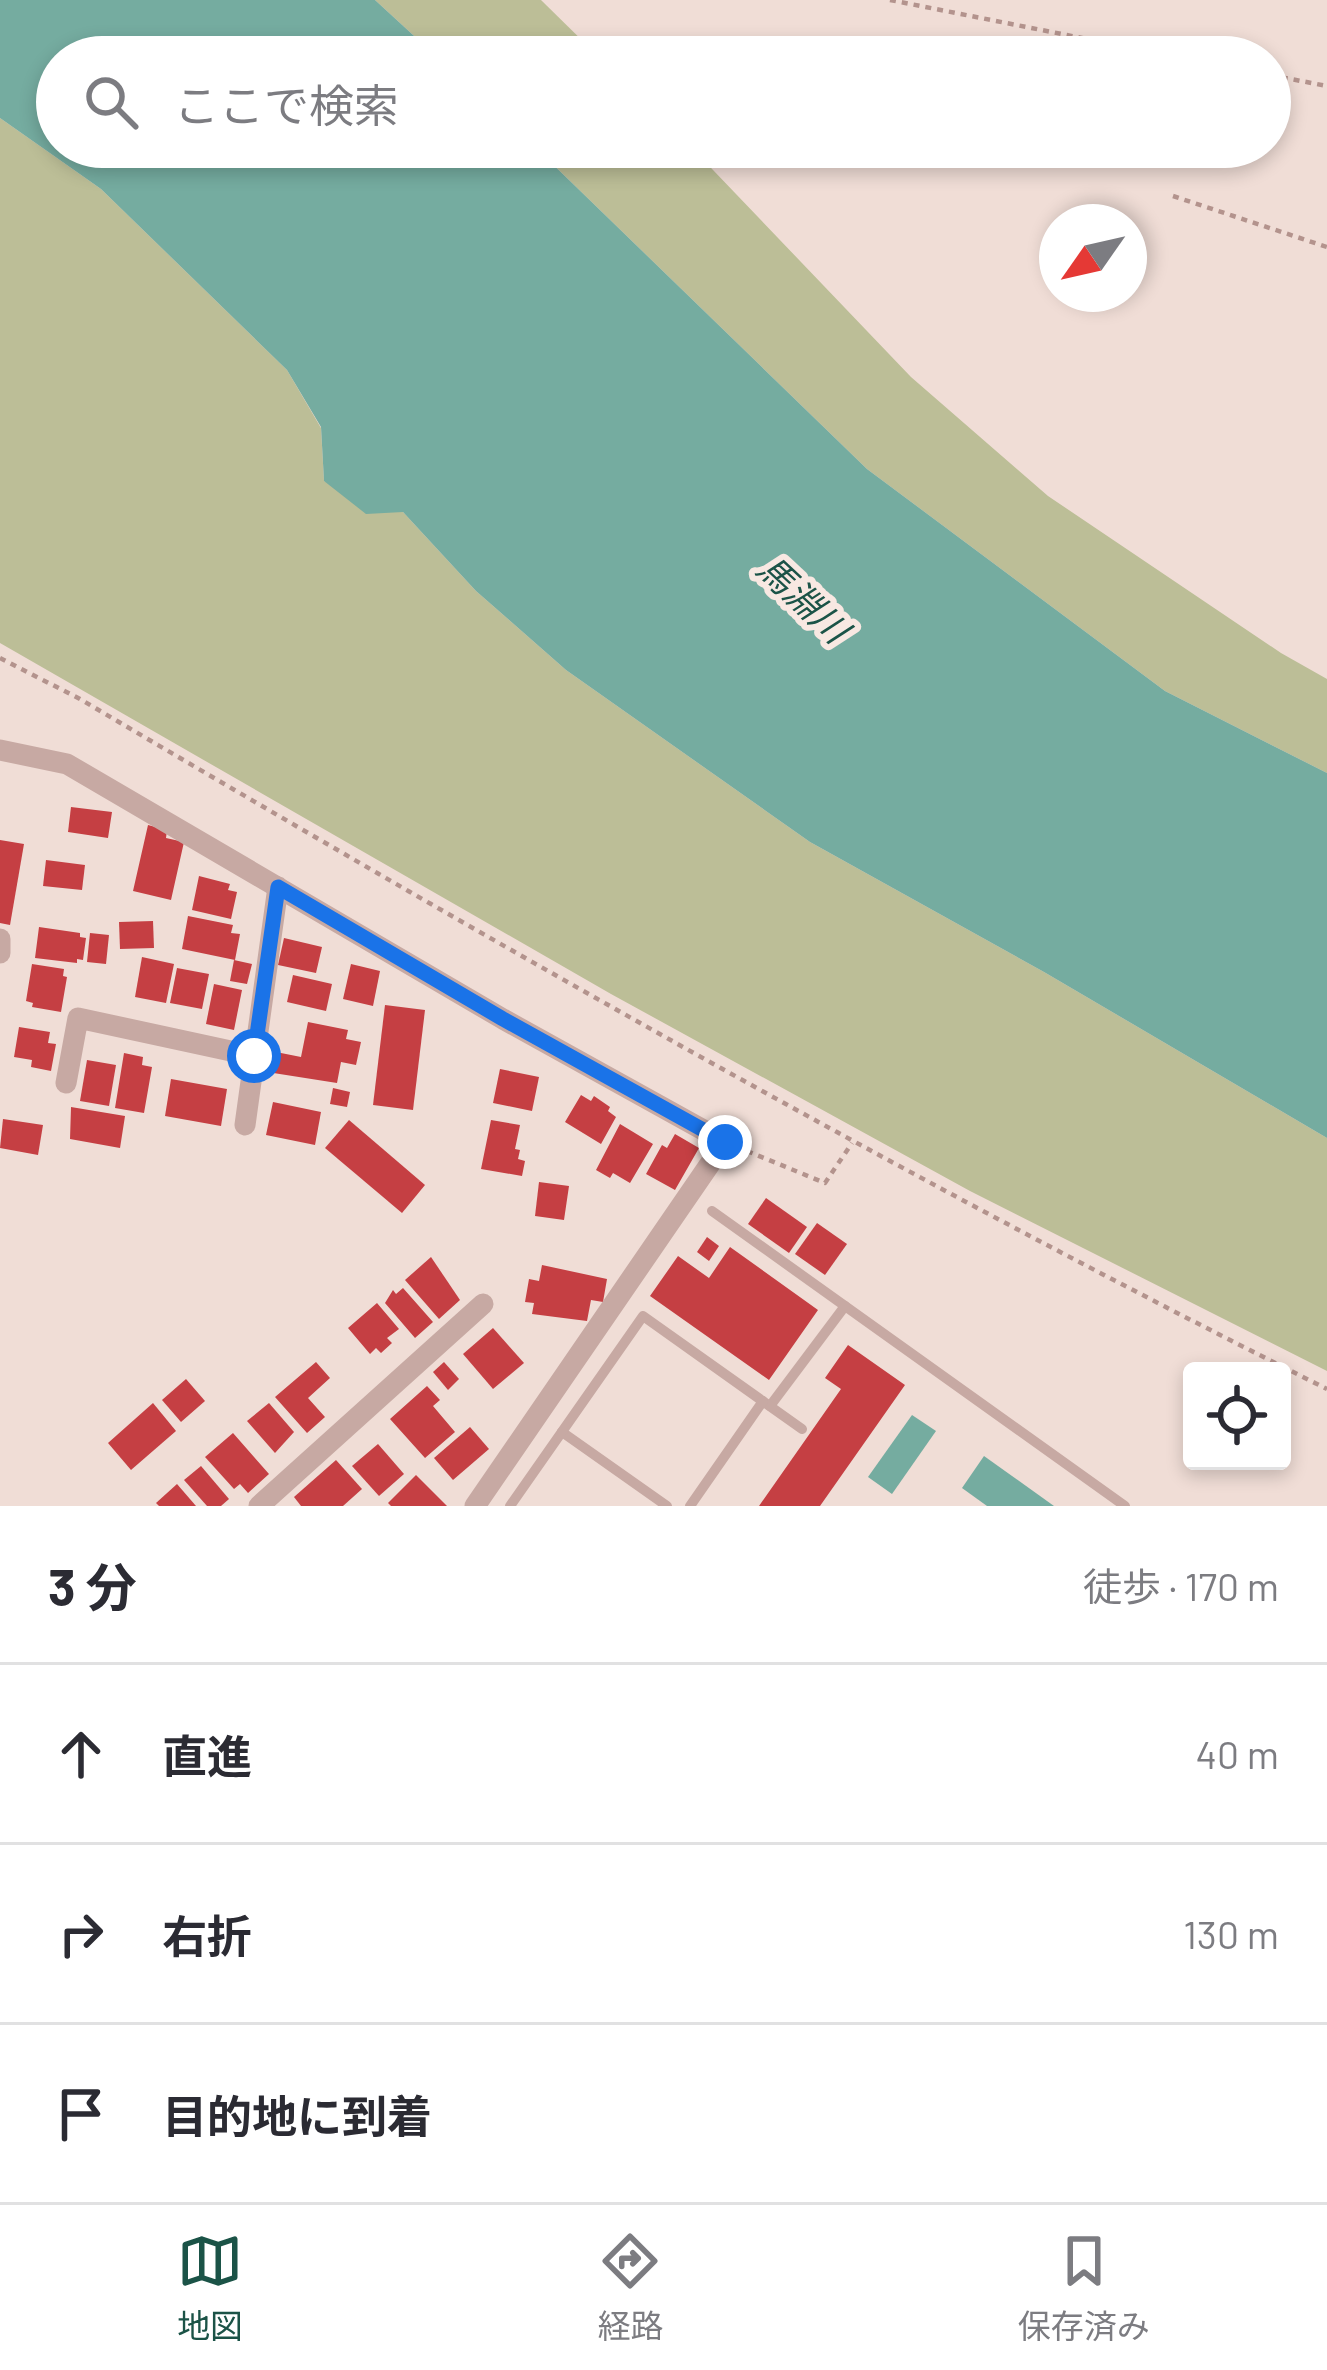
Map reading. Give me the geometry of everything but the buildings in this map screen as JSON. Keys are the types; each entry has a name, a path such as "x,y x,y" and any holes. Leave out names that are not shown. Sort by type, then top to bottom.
{"street":[{"path":"0,750 67,764 503,1019 725,1142 475,1506"},
{"path":"245,1125 278,887"},
{"path":"0,938 0,953"},
{"path":"66,1083 78,1018 254,1056"},
{"path":"259,1506 484,1304"}],"lane":[{"path":"712,1211 1125,1506"},
{"path":"691,1506 845,1306"},
{"path":"511,1506 643,1316 802,1429"},
{"path":"562,1432 667,1506"}],"path":[{"path":"890,0 1072,36"},
{"path":"1291,79 1327,86"},
{"path":"1173,196 1327,247"},
{"path":"0,658 80,699 498,944 852,1143 1118,1285 1327,1389"},
{"path":"725,1142 825,1183 852,1143"}],"green space":[{"path":"375,0 541,0 578,36 414,36"},
{"path":"0,118 36,143 36,168 71,168 101,189 287,370 321,428 324,481 403,512 476,591 566,670 810,842 1327,1138 1327,1371 970,1191 611,994 0,643"},
{"path":"557,168 711,168 911,377 1048,496 1327,679 1327,773 1165,691 867,469"}],"water":[{"path":"0,0 375,0 414,36 36,36 36,143 0,118"},
{"name":"馬淵川","path":"71,168 557,168 867,469 1165,691 1327,773 1327,1138 810,842 566,670 476,591 403,512 366,514 324,481 321,427 287,370 101,189"},
{"path":"912,1415 936,1431 892,1494 868,1477"},
{"path":"984,1456 1054,1506 987,1506 962,1488"}],"route":[{"path":"254,1056 278,887 725,1142"}]}
